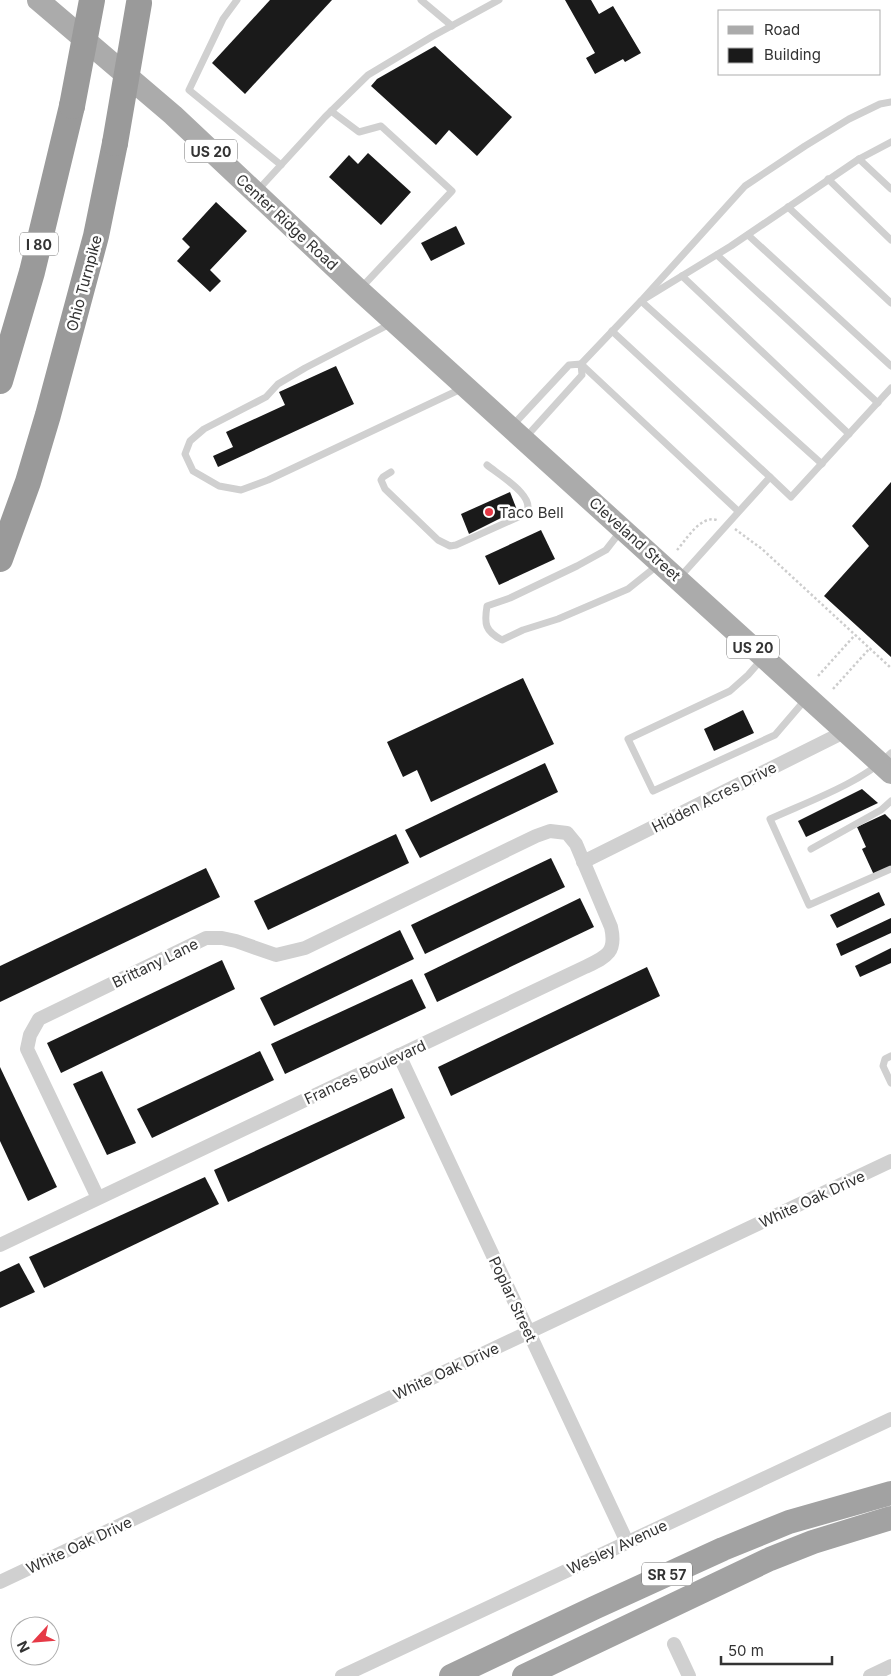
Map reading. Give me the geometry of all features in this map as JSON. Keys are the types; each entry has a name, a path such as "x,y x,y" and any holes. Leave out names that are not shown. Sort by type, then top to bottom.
{"highway":[{"name":"I 80","path":"0,380 32,272 72,106 92,0"},
{"name":"Ohio Turnpike","path":"0,559 28,482 96,236 140,2"},
{"name":"SR 57","path":"451,1676 723,1549 789,1522 891,1493"},
{"name":"SR 57","path":"524,1676 770,1559 813,1542 891,1518"}],"main road":[{"name":"Center Ridge Road","path":"38,0 173,116 386,314"},
{"name":"Cleveland Street","path":"386,314 623,529 669,557 678,579 846,731 888,763"}],"street":[{"name":"Hidden Acres Drive","path":"583,862 846,731"},
{"name":"Brittany Lane","path":"98,1198 27,1049 30,1035 39,1018 206,938 222,938 236,941 276,955 306,948 536,836 550,832 566,833"},
{"name":"Frances Boulevard","path":"0,1244 399,1056 592,964 607,955 613,946 614,938 611,927 576,844 566,833"},
{"name":"Poplar Street","path":"399,1056 627,1542"},
{"name":"White Oak Drive","path":"0,1582 891,1161"},
{"name":"Wesley Avenue","path":"342,1676 891,1419"},
{"path":"674,1644 689,1676"},
{"path":"870,1676 891,1666"}],"lane":[{"path":"237,0 223,19 189,90 281,164"},
{"path":"421,0 452,26"},
{"path":"256,192 331,111 368,76 499,0"},
{"path":"518,433 569,365 581,364 745,186 849,118 880,104 891,102"},
{"path":"331,111 360,132 381,126 452,191 358,290"},
{"path":"641,300 748,235 859,159 891,142"},
{"path":"859,159 891,189"},
{"path":"828,179 891,240"},
{"path":"788,207 891,303"},
{"path":"748,235 891,366"},
{"path":"717,255 878,403"},
{"path":"682,276 849,434"},
{"path":"641,300 822,464"},
{"path":"386,314 278,384 266,397 204,429 190,441 185,454 193,472 219,486 241,490 268,480 466,386"},
{"path":"612,331 790,497 891,388"},
{"path":"518,433 582,375 581,364"},
{"path":"581,364 738,510"},
{"path":"391,472 381,480 385,488 438,540 450,546 526,514 529,508 527,499 522,493 487,466"},
{"path":"678,579 738,510 770,477"},
{"path":"623,529 606,550 599,554 510,598 487,606 485,622 493,635 502,640 523,630 558,619 628,589 669,557"},
{"path":"764,656 748,675 730,691 628,739 653,791 775,735 808,696"},
{"path":"888,763 856,780 770,819 809,905 891,869"},
{"path":"811,849 881,810 891,801"},
{"path":"891,1056 885,1059 882,1066 891,1083"}],"path":[{"path":"669,557 702,523 712,518 719,520"},
{"path":"734,528 762,549 891,668"},
{"path":"818,676 855,635"},
{"path":"833,689 870,648"}],"building":[{"path":"270,0 332,0 245,94 212,63"},
{"path":"565,0 591,0 599,14 613,6 641,53 625,62 623,59 595,74 586,58 595,53"},
{"path":"435,46 512,117 477,156 449,130 436,145 371,86 377,79"},
{"path":"368,153 411,192 381,225 329,177 349,155 358,164"},
{"path":"216,202 247,231 210,270 221,281 210,292 177,261 190,247 182,239"},
{"path":"456,226 465,244 431,261 421,243"},
{"path":"336,366 354,404 218,467 213,456 233,447 226,432 285,405 279,392"},
{"path":"891,482 891,657 824,596 869,546 852,526"},
{"name":"Taco Bell","path":"510,492 517,510 469,534 461,514"},
{"path":"541,530 555,559 499,585 485,556"},
{"path":"523,678 554,744 431,802 417,770 403,777 387,742"},
{"path":"743,710 754,733 714,751 704,729"},
{"path":"545,763 558,792 420,858 405,830"},
{"path":"862,789 878,803 806,837 798,821"},
{"path":"885,814 891,820 891,867 874,875 862,849 866,847 857,827"},
{"path":"396,834 409,863 268,930 254,901"},
{"path":"551,858 565,887 425,954 411,925"},
{"path":"206,868 220,897 0,1002 0,966"},
{"path":"879,892 885,905 837,928 830,915"},
{"path":"580,898 594,927 437,1002 424,974"},
{"path":"891,918 891,933 841,956 836,944"},
{"path":"400,930 414,959 274,1026 260,998"},
{"path":"891,948 891,963 860,977 855,966"},
{"path":"222,960 235,989 61,1073 47,1043"},
{"path":"647,967 660,996 451,1096 438,1067"},
{"path":"412,979 426,1008 285,1074 271,1044"},
{"path":"260,1051 274,1080 152,1138 137,1109"},
{"path":"0,1067 57,1187 28,1201 0,1141"},
{"path":"102,1071 136,1143 107,1155 73,1084"},
{"path":"392,1088 405,1118 228,1202 214,1170"},
{"path":"205,1177 219,1204 44,1288 29,1257"},
{"path":"19,1263 35,1292 0,1308 0,1272"}],"place":[{"name":"Taco Bell","path":"489,512"}]}
